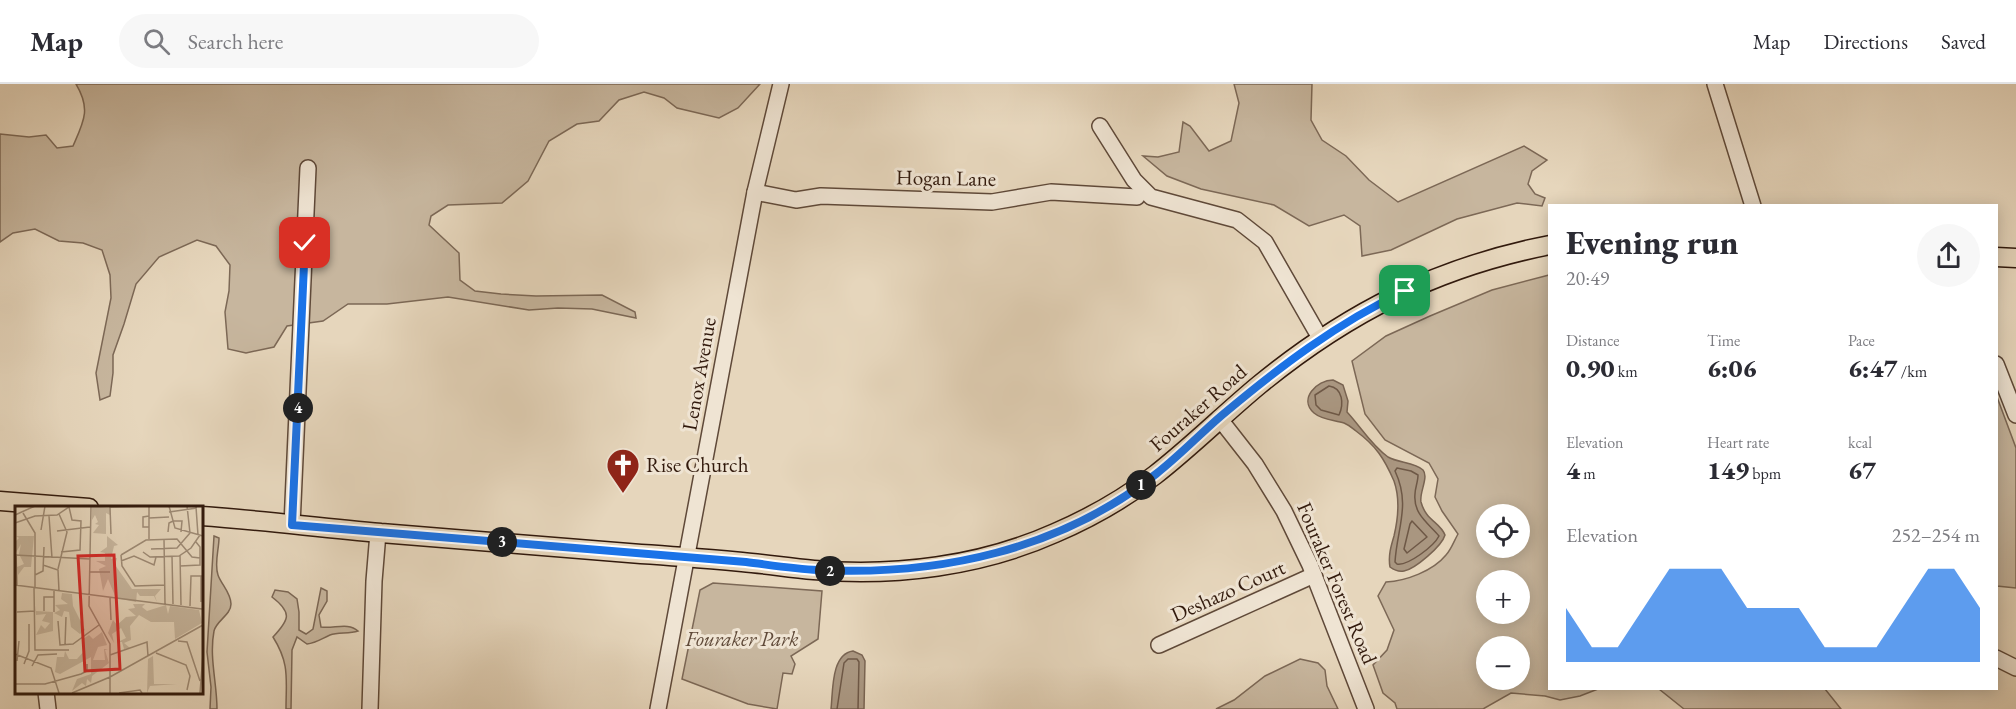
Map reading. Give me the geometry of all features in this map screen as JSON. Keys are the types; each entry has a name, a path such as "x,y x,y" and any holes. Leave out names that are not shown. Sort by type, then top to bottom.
{"main road":[{"name":"Fouraker Road","path":"202,516 817,570 875,571 920,568 984,557 1058,532 1098,512 1157,473 1219,418 1320,338 1375,304 1475,262 1548,245"},
{"path":"1998,256 2016,258"},
{"path":"0,501 39,506"}],"street":[{"name":"Lenox Avenue","path":"658,709 754,192 781,84"},
{"path":"1716,84 1752,204"},
{"path":"1100,126 1134,180 1151,197 1237,220 1265,242 1320,338"},
{"path":"292,525 308,168"},
{"name":"Hogan Lane","path":"754,192 796,200 821,196 992,202 1051,192 1137,197"},
{"path":"1998,369 2016,415"},
{"name":"Fouraker Forest Road","path":"1219,418 1255,464 1284,511 1314,575 1366,709"},
{"path":"370,709 378,532"},
{"name":"Deshazo Court","path":"1159,645 1314,575"},
{"path":"1998,659 2016,668"},
{"path":"46,694 48,709"}],"green space":[{"path":"76,84 760,84 738,108 719,118 677,108 664,98 644,92 619,100 599,121 577,124 549,141 528,181 502,203 448,205 431,216 429,225 459,253 460,280 475,291 536,296 602,295 635,312 636,318 592,309 529,310 448,297 387,304 348,304 323,321 287,326 274,347 246,353 228,349 225,312 230,265 216,246 197,240 159,257 136,284 113,355 110,396 100,400 96,373 111,298 110,275 102,250 83,243 59,241 35,229 13,233 0,242 0,134 29,137 46,135 57,148 73,146 85,108"},
{"path":"1234,84 1312,84 1311,120 1322,140 1346,156 1369,180 1398,202 1524,146 1547,160 1532,171 1528,184 1535,194 1545,198 1542,206 1517,203 1457,219 1391,250 1362,256 1360,226 1344,215 1309,226 1274,205 1201,189 1167,176 1143,156 1158,157 1179,152 1183,122 1190,126 1209,151 1231,141 1239,103"},
{"path":"1548,275 1548,690 1595,690 1560,700 1545,696 1511,693 1483,709 1397,709 1395,703 1383,693 1373,665 1387,650 1394,630 1378,596 1386,582 1410,577 1441,561 1458,534 1435,497 1438,479 1429,463 1385,440 1365,414 1352,361 1386,336 1492,290"},
{"path":"1998,400 2016,448 2016,588 1998,586"},
{"path":"214,536 219,538 217,571 231,604 229,611 214,631 212,650 217,709 210,709 211,687 207,652"},
{"name":"Fouraker Park","path":"713,583 822,591 818,639 791,656 795,664 792,674 783,673 777,709 748,704 682,679 700,590"},
{"path":"321,588 327,591 327,601 319,615 321,627 345,626 358,631 333,634 307,644 297,637 292,650 291,709 286,709 285,664 273,637 283,626 286,612 272,597 275,590 288,592 297,599 299,630 306,634 313,629"},
{"path":"1300,659 1318,663 1325,670 1327,686 1338,709 1216,709 1234,700 1265,676"},
{"path":"1660,690 1826,690 1841,709 1684,709"}],"water":[{"path":"1333,380 1343,385 1348,401 1347,412 1376,447 1388,457 1416,465 1425,473 1421,502 1426,513 1445,535 1434,551 1421,562 1404,571 1390,567 1398,501 1394,481 1383,459 1369,442 1350,427 1344,423 1321,417 1310,408 1308,402 1312,391 1321,383"},
{"path":"853,651 862,655 865,661 864,709 831,709 834,674 837,666 846,654"}],"place":[{"name":"Rise Church","path":"623,494"}],"route":[{"path":"305,243 292,525 746,562 817,570 875,571 952,564 984,557 1058,532 1098,512 1157,473 1258,385 1320,338 1375,304 1405,291"}]}
